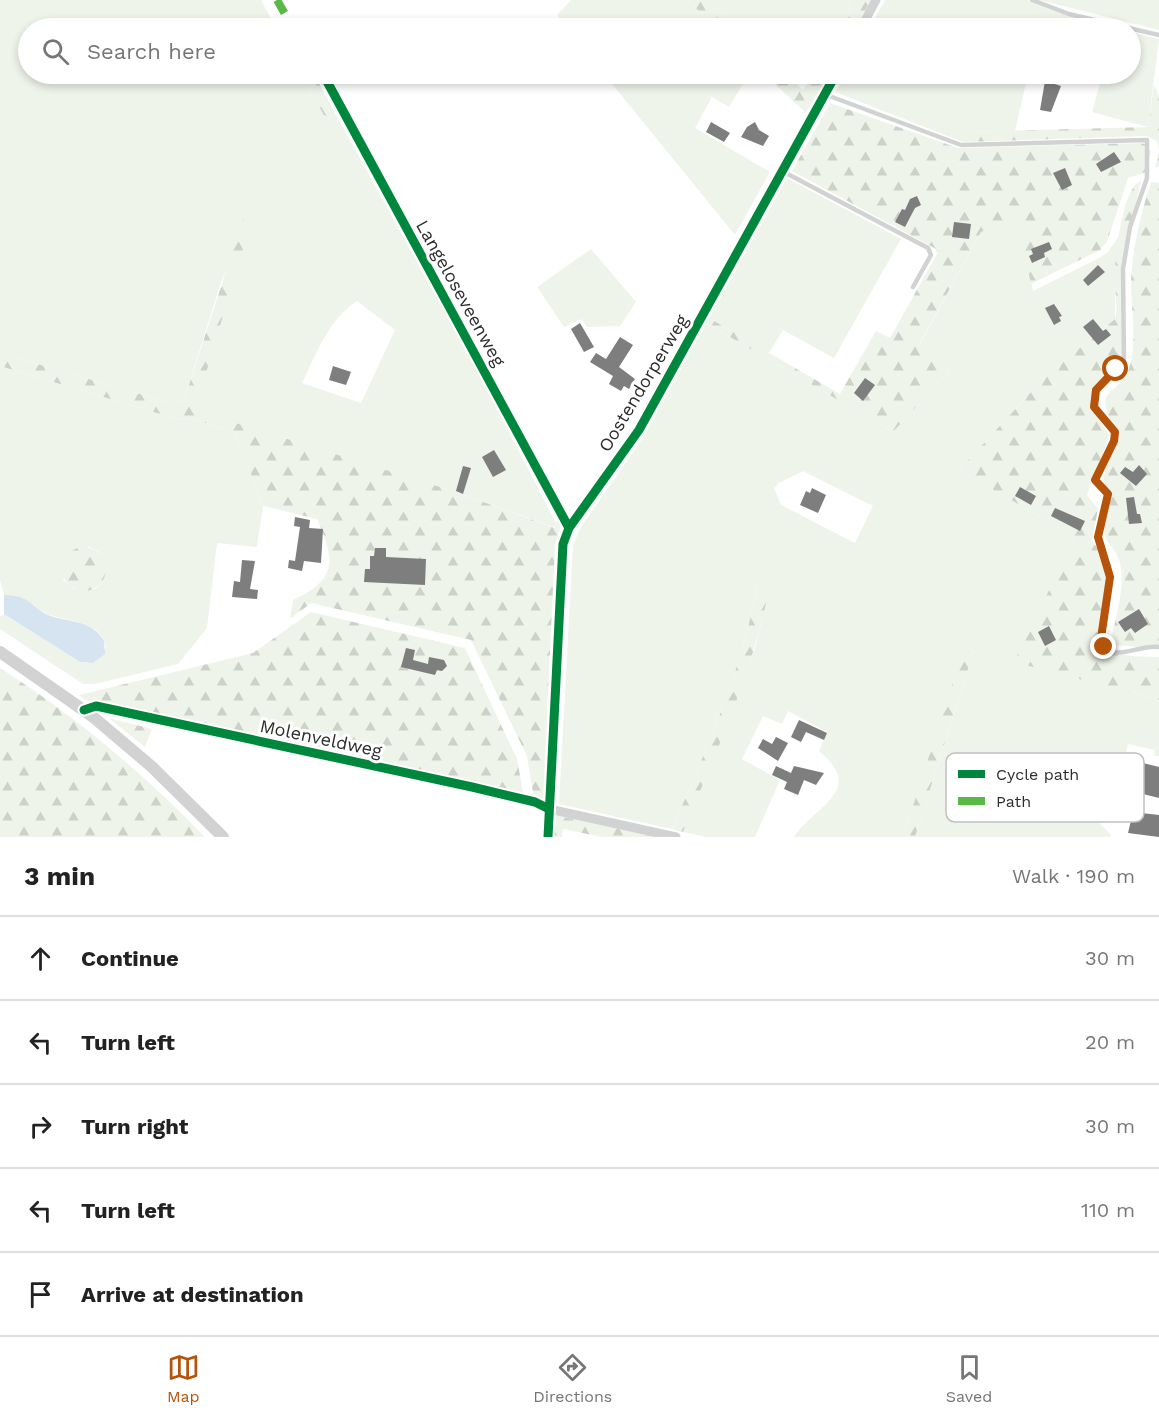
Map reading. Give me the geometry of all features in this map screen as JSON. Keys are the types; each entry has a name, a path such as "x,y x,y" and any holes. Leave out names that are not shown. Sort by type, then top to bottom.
{"street":[{"path":"866,18 876,0"},
{"name":"Oostendorperweg","path":"548,837 563,544 569,528 639,430 830,84"},
{"path":"0,652 92,716 151,766 223,837"},
{"path":"549,809 676,837"}],"lane":[{"path":"1032,0 1086,18"},
{"path":"1141,31 1159,35"},
{"path":"824,94 961,145 1146,140 1147,178 1130,227 1124,269 1124,364 1096,390 1094,407 1115,432 1114,441 1095,480 1108,494 1098,537 1110,577 1101,638 1104,647 1111,653 1121,653 1150,645 1159,647"},
{"path":"782,171 928,248 931,255 913,287"}],"green space":[{"path":"0,0 261,0 271,18 18,18 18,84 307,84 326,119 335,113 486,387 556,523 556,528 453,491 194,410 250,220 221,282 184,400 174,404 0,353","holes":["357,301 395,330 361,403 302,383 331,327"]},
{"path":"571,0 687,0 706,18 560,18 557,15"},
{"path":"687,0 707,0 726,18 706,18"},
{"path":"707,0 848,0 852,6 845,18 726,18"},
{"path":"848,0 871,0 861,18 845,18 852,6"},
{"path":"885,0 1027,0 1076,18 875,18"},
{"path":"1039,0 1159,0 1159,30 1141,26 1141,18 1111,18"},
{"path":"1141,34 1159,39 1148,127 1092,112 1100,84 1141,84"},
{"path":"307,84 319,84 335,113 326,119"},
{"path":"612,84 743,84 729,107 712,97 695,128 770,172 735,235"},
{"path":"775,84 796,84 803,90 807,84 823,84 806,113"},
{"path":"839,84 1026,84 1015,131 964,132 963,142 835,92"},
{"path":"1154,85 1159,96 1159,151 1157,141 1147,136 963,142 964,132 1148,127"},
{"path":"830,103 958,148 1140,143 1145,144 1151,151 1146,172 1128,178 1107,242 1100,250 1031,284 1017,219 981,232 920,343 949,371 893,432 706,323 709,318 840,394 876,331 890,338 937,254 936,249 792,171"},
{"path":"1159,151 1159,166 1155,168"},
{"path":"787,178 901,239 834,358 783,330 769,353 709,318"},
{"path":"1141,181 1125,252 1123,362 1099,391 1097,399 1099,419 1109,435 1087,495 1098,509 1092,541 1112,566 1104,640 1113,651 1127,655 1159,657 1159,700 1014,662 1075,537 959,470 1045,377 1115,319 1117,310 1115,268 1121,224 1129,196 1134,186"},
{"path":"1151,182 1159,183 1159,649 1116,645 1112,639 1122,578 1119,560 1103,528 1110,504 1105,494 1104,477 1117,432 1109,416 1106,398 1126,376 1130,365 1133,335 1131,282 1133,257"},
{"path":"247,207 252,211 246,238 195,410 453,491 555,528 558,518 561,526 555,545 543,801 534,799 527,756 471,640 311,603 290,619 293,600 308,592 325,576 329,567 327,546 317,519 263,506 235,432 189,418 177,419 0,366 0,353 174,404 184,400"},
{"path":"1017,218 1033,291 1099,258 1108,252 1119,236 1115,276 1115,319 1045,377 959,470 1075,537 1015,662 1159,700 1159,756 1154,756 1155,750 1128,744 1126,753 946,753 946,822 1098,822 1111,835 1110,837 915,837 974,650 965,647 903,837 794,837 832,797 837,788 838,777 833,765 819,751 827,732 788,711 782,724 763,716 742,759 780,780 755,837 706,837 683,832 755,648 762,620 757,586 742,649 722,710 672,829 559,804 573,545 581,527 644,436 706,323 893,432 949,371 920,344 981,232","holes":["803,471 873,506 855,543 781,505 774,488"]},
{"path":"591,249 636,302 620,326 587,327 582,319 564,327 537,287"},
{"path":"0,366 177,419 189,418 235,432 263,506 257,547 217,543 207,628 178,664 95,684 83,684 0,629 0,617 4,614 80,662 87,663 106,648 98,632 84,624 43,612 25,599 4,595 0,580","holes":["88,546 99,552 103,562 104,576 95,589 74,589 63,580"]},
{"path":"84,547 93,548 100,553 105,560 105,578 100,585 93,590 84,591 75,590 68,585 63,578 62,569 63,560 68,553 75,548"},
{"path":"757,586 769,589 762,621 743,682 683,832 672,829 722,710 742,649"},
{"path":"311,612 465,648 517,759 524,797 85,700 79,695 253,653"},
{"path":"964,647 974,650 915,837 903,837"},
{"path":"0,668 28,686 107,746 205,837 0,837"},
{"path":"109,718 152,729 145,747"},
{"path":"554,815 658,837 602,837 563,829 562,837 553,837"}],"water":[{"path":"4,595 24,598 46,614 92,628 104,641 105,654 93,663 80,662 4,614"}],"building":[{"path":"1044,84 1061,86 1051,112 1040,110"},
{"path":"711,122 730,133 724,142 706,132"},
{"path":"755,122 759,130 769,136 763,146 741,137 747,127"},
{"path":"1114,152 1121,162 1101,172 1096,164"},
{"path":"1065,168 1072,185 1062,190 1053,173"},
{"path":"917,196 921,205 915,208 905,227 895,222 902,209 905,210 910,199"},
{"path":"954,222 971,224 969,239 952,237"},
{"path":"1049,242 1052,249 1044,253 1045,257 1032,263 1029,256 1033,254 1031,249"},
{"path":"1098,265 1105,272 1088,286 1083,280"},
{"path":"1054,304 1062,316 1059,317 1061,321 1054,325 1045,308"},
{"path":"1093,319 1103,331 1106,329 1111,335 1098,345 1083,327"},
{"path":"580,323 594,347 584,352 571,329"},
{"path":"620,337 633,345 619,367 635,379 629,389 624,386 621,391 609,384 613,376 590,362 596,353 606,359"},
{"path":"333,366 351,372 346,385 329,380"},
{"path":"865,378 875,385 863,401 854,393"},
{"path":"494,450 506,470 493,477 482,457"},
{"path":"1139,465 1147,474 1136,486 1120,473 1125,467 1133,472"},
{"path":"463,466 471,468 463,494 456,491"},
{"path":"1020,487 1036,496 1031,505 1015,496"},
{"path":"812,488 826,495 818,513 800,505 806,491 810,493"},
{"path":"1134,497 1137,514 1140,514 1142,523 1129,524 1126,498"},
{"path":"1055,508 1085,521 1080,531 1051,516"},
{"path":"295,517 310,520 309,528 323,529 321,563 304,561 302,571 288,568 289,560 295,561 300,527 294,526"},
{"path":"375,548 386,548 386,557 426,559 425,585 364,582 365,569 370,569 370,556 374,556"},
{"path":"242,560 255,561 250,589 258,590 257,599 232,597 234,581 240,582"},
{"path":"1139,609 1148,624 1135,633 1131,628 1125,632 1118,622"},
{"path":"1049,626 1056,640 1045,646 1038,632"},
{"path":"406,648 415,650 413,660 428,664 429,657 444,660 447,666 442,671 437,670 435,675 401,667"},
{"path":"799,720 827,733 824,740 806,732 801,742 791,737"},
{"path":"776,737 788,743 778,761 758,748 763,739 772,744"},
{"path":"1144,763 1159,767 1159,798 1144,794"},
{"path":"776,766 791,773 794,766 824,773 816,785 804,780 798,795 784,789 787,782 772,775"},
{"path":"1144,813 1159,815 1159,837 1128,833 1131,822 1144,822"}],"marked path":[{"path":"277,0 287,18"}],"cycle path":[{"name":"Langeloseveenweg","path":"328,84 569,528"},
{"path":"548,837 563,544 569,528 639,430 830,84"},
{"name":"Molenveldweg","path":"84,710 96,706 472,787 535,802 549,809"}],"route":[{"path":"1104,647 1101,638 1110,577 1098,537 1108,494 1095,480 1114,441 1115,432 1094,407 1096,390 1116,369"}]}
